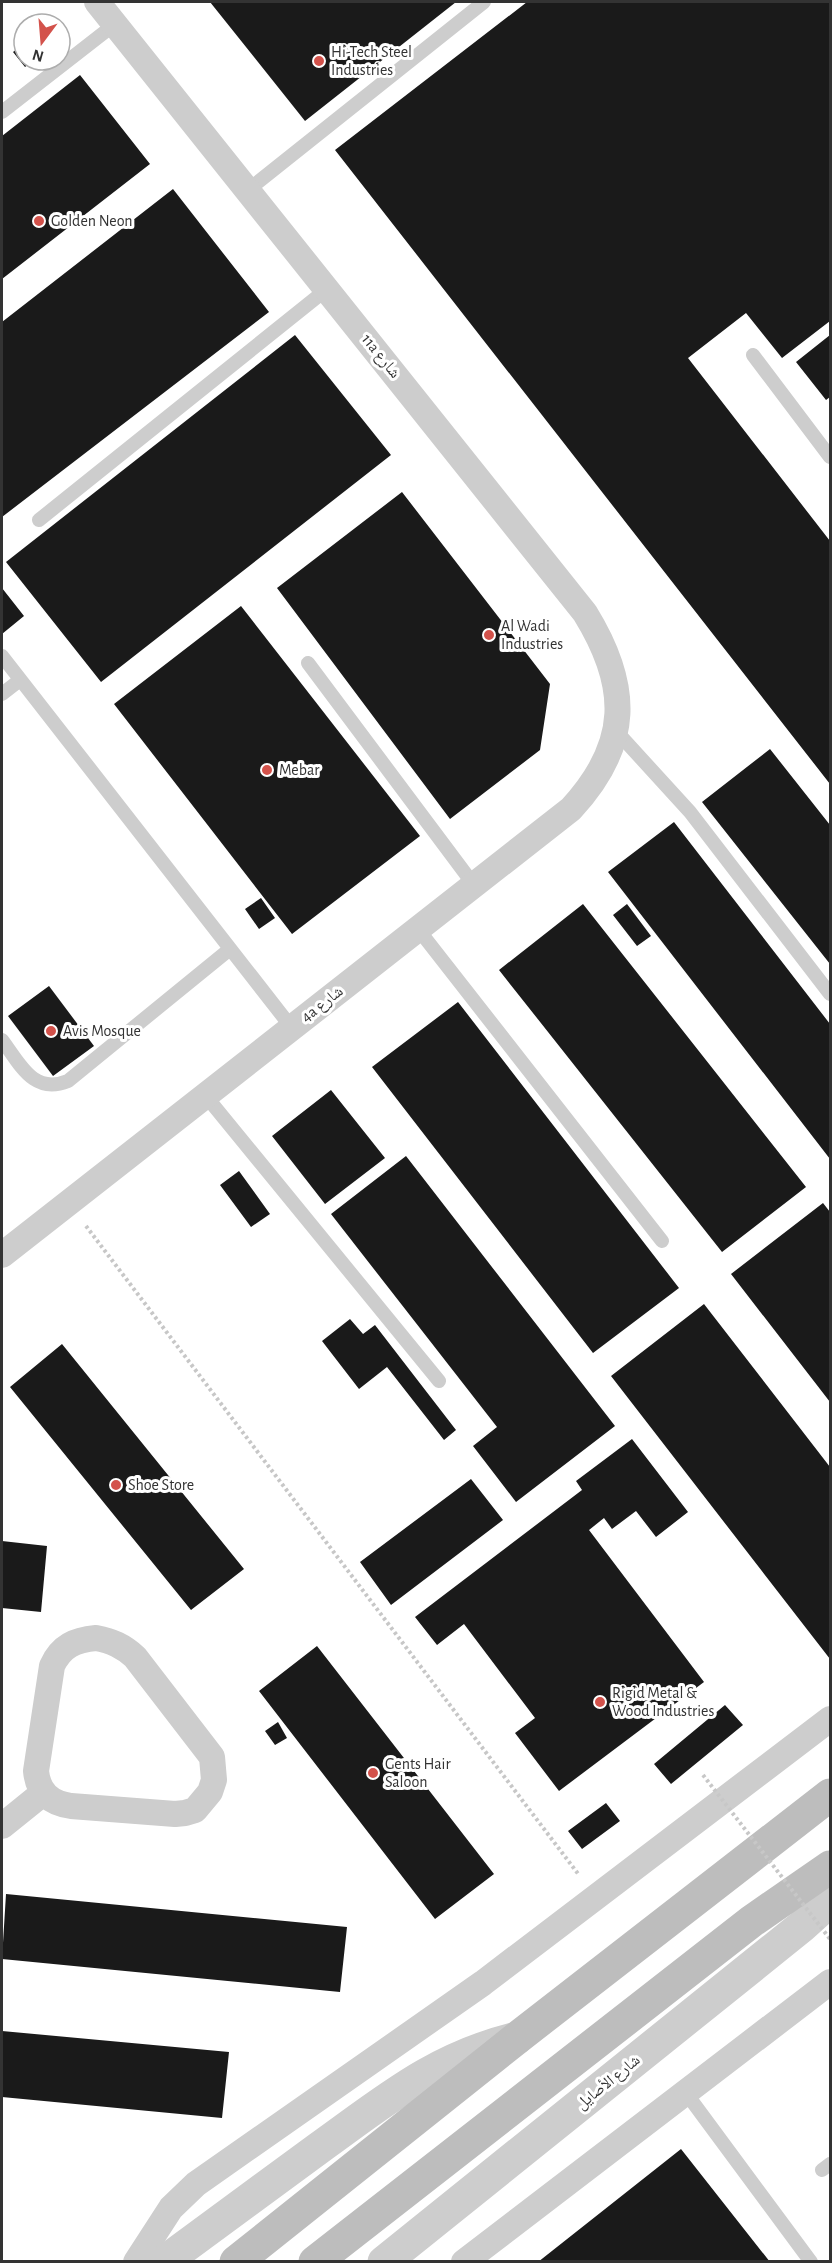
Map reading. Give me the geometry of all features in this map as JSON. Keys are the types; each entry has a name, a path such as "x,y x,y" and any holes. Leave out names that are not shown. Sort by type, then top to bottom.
{"main road":[{"path":"236,2262 518,2038 831,1795"},
{"path":"315,2262 752,1921 831,1867"}],"street":[{"name":"11a شارع","path":"97,2 585,613 609,658 618,707 617,732"},
{"name":"4a شارع","path":"2,1255 571,809 587,792 600,772 617,732"},
{"path":"96,1638 125,1647 213,1756 215,1769 212,1786 204,1801 195,1810 185,1813 61,1805 43,1793 37,1783 36,1771 52,1665 57,1655 67,1646 81,1640 96,1638"},
{"path":"136,2262 171,2208 196,2184 483,1983 831,1719"},
{"path":"2,1826 43,1793"},
{"name":"شارع الأصايل","path":"384,2262 801,1927 831,1900"},
{"path":"464,2262 831,1982"},
{"path":"164,2262 411,2082 462,2055 518,2038"}],"lane":[{"path":"248,190 484,2"},
{"path":"2,112 115,24"},
{"path":"39,520 327,289"},
{"path":"753,354 831,457"},
{"path":"2,656 292,1028"},
{"path":"308,663 474,885"},
{"path":"2,694 20,680"},
{"path":"617,732 690,812 831,994"},
{"path":"418,929 662,1241"},
{"path":"2,1040 32,1079 47,1086 58,1085 68,1081 230,949"},
{"path":"205,1095 439,1381"},
{"path":"686,2093 811,2262"}],"path":[{"path":"69,1203 580,1877 589,1870"},
{"path":"703,1775 831,1939"}],"building":[{"name":"Hi-Tech Steel Industries","path":"210,2 456,2 305,121"},
{"path":"527,2 830,2 830,321 782,358 746,313 688,358 830,541 830,784 335,150"},
{"name":"Golden Neon","path":"80,75 150,164 2,279 2,136"},
{"path":"173,189 269,312 2,517 2,322"},
{"path":"295,335 391,455 101,682 6,562"},
{"path":"830,335 830,397 826,400 796,362"},
{"path":"402,492 550,684 540,750 450,819 277,588"},
{"path":"2,588 24,616 2,634"},
{"name":"Mebar","path":"241,606 420,836 292,934 114,704"},
{"path":"770,749 830,825 830,964 702,802"},
{"path":"674,822 830,1024 830,1159 608,872"},
{"path":"261,898 275,918 259,929 245,909"},
{"path":"583,904 806,1187 722,1252 499,970"},
{"path":"627,904 651,936 637,946 613,915"},
{"name":"Avis Mosque","path":"49,986 94,1046 53,1076 8,1016"},
{"path":"458,1002 679,1288 593,1353 372,1067"},
{"path":"331,1090 385,1158 325,1204 272,1136"},
{"path":"406,1156 615,1426 516,1502 473,1446 497,1427 331,1214"},
{"path":"239,1171 270,1214 251,1227 220,1185"},
{"path":"823,1203 830,1212 830,1402 731,1274"},
{"path":"704,1304 830,1467 830,1659 611,1376"},
{"path":"350,1319 363,1334 375,1325 456,1430 444,1440 387,1367 359,1389 322,1341"},
{"path":"62,1344 244,1569 191,1610 10,1387"},
{"path":"632,1439 688,1512 656,1537 636,1511 612,1529 604,1518 589,1530 704,1682 559,1791 515,1733 535,1718 464,1624 437,1645 415,1617 582,1490 576,1481"},
{"path":"471,1479 503,1520 391,1605 360,1562"},
{"path":"2,1541 47,1546 41,1612 2,1608"},
{"path":"317,1646 494,1874 435,1919 259,1691"},
{"path":"725,1705 743,1725 671,1784 654,1764"},
{"path":"278,1722 287,1738 275,1745 265,1731"},
{"path":"606,1803 620,1821 582,1849 568,1831"},
{"path":"6,1894 347,1927 340,1992 2,1959"},
{"path":"2,2031 229,2052 222,2118 2,2097"},
{"path":"681,2149 770,2262 538,2262"}],"place":[{"name":"Hi-Tech Steel Industries","path":"319,61"},
{"name":"Golden Neon","path":"39,221"},
{"name":"Al Wadi Industries","path":"489,635"},
{"name":"Mebar","path":"267,770"},
{"name":"Avis Mosque","path":"51,1031"},
{"name":"Shoe Store","path":"116,1485"},
{"name":"Rigid Metal & Wood Industries","path":"600,1702"},
{"name":"Gents Hair Saloon","path":"373,1773"}]}
